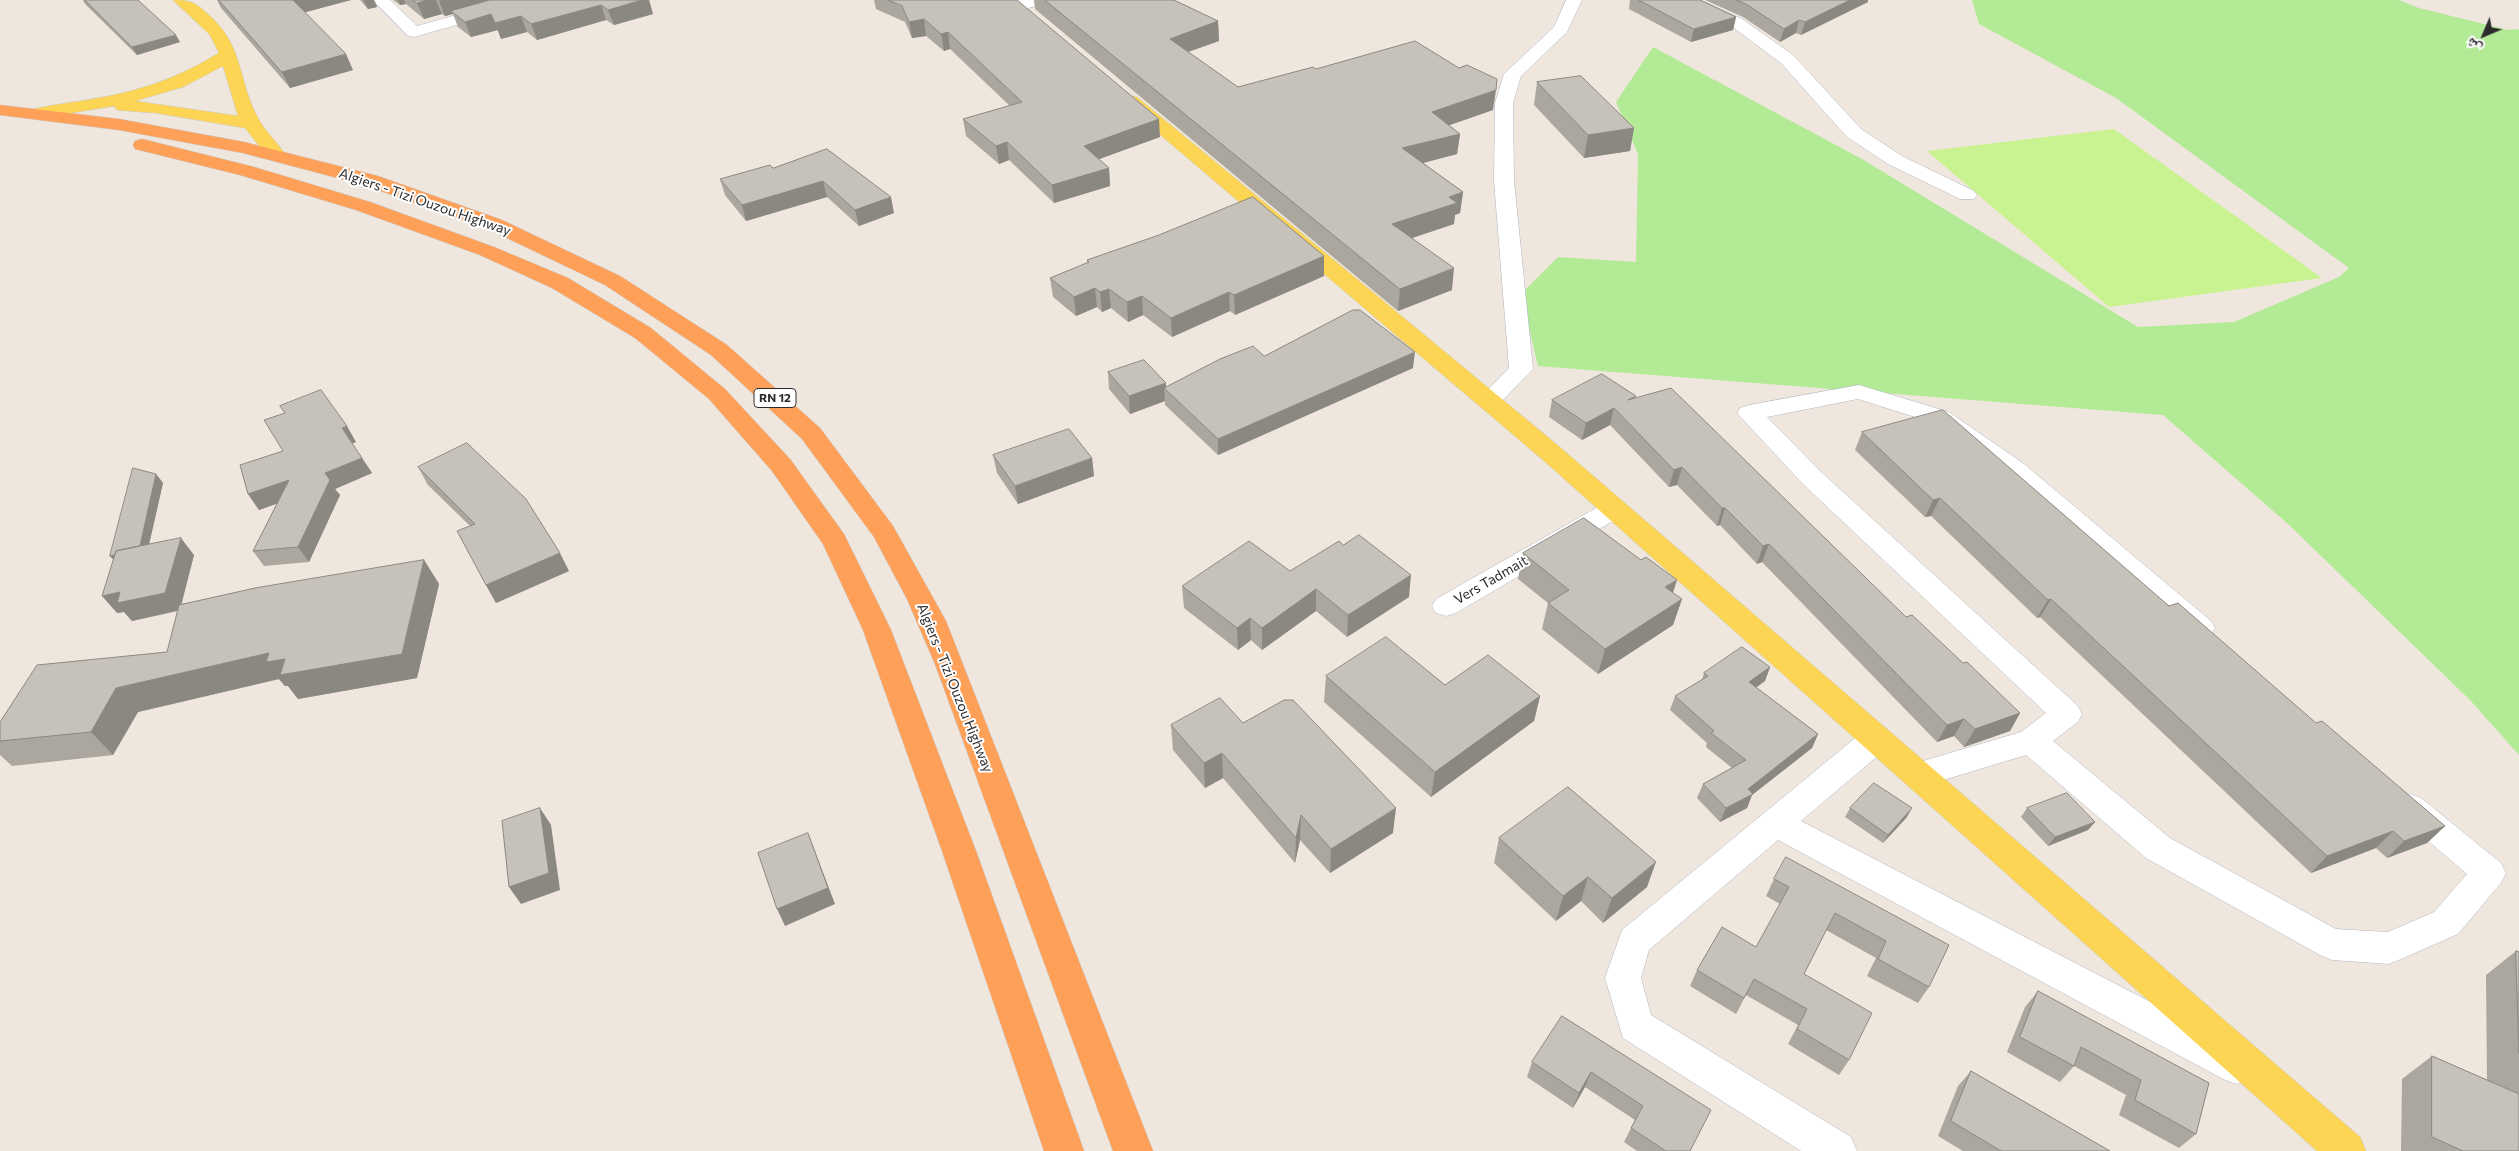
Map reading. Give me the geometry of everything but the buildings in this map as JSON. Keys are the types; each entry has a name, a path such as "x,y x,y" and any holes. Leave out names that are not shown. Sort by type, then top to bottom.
{"highway":[{"name":"Algiers - Tizi Ouzou Highway","path":"0,110 40,113 123,124 276,154 390,187 450,208 522,236 588,267 665,310 753,377 826,450 882,528 932,620 1133,1151"},
{"name":"Algiers - Tizi Ouzou Highway","path":"0,125 99,137 150,146 247,171 420,225 560,283 643,333 717,394 781,465 835,541 877,630 963,860 1064,1151"}],"main road":[{"path":"181,0 210,23 220,35 250,123 276,154"},
{"path":"40,113 92,105 172,84 196,74 228,55"},
{"path":"1114,87 1489,401 2346,1151"},
{"path":"92,105 156,108 250,123"}],"street":[{"path":"380,0 414,32 528,0"},
{"path":"1489,401 1521,369 1504,181 1504,103 1513,74 1561,29 1574,0"},
{"path":"1687,0 1736,22 1787,59 1854,133 1896,160 1967,195"},
{"path":"1917,775 2030,741 2067,714 1812,478 1749,413 1859,392 1940,417 2015,470 2218,643"},
{"name":"Vers Tadmait","path":"1446,606 1614,509"},
{"path":"1837,1151 1636,1026 1623,978 1634,941 1876,739"},
{"path":"2030,741 2158,848 2332,944 2389,948 2446,923 2489,873 2391,790"},
{"path":"1775,823 2269,1084"}],"green space":[{"path":"1972,0 2399,0 2419,8 2508,30 2519,29 2519,755 2470,700 2288,524 2163,415 1538,366 1521,294 1558,257 1636,262 1638,154 1616,102 1653,47 1862,159 2138,327 2234,322 2339,277 2349,268 2116,98 1979,24"},
{"path":"2114,129 2322,278 2109,307 1927,151"}]}
